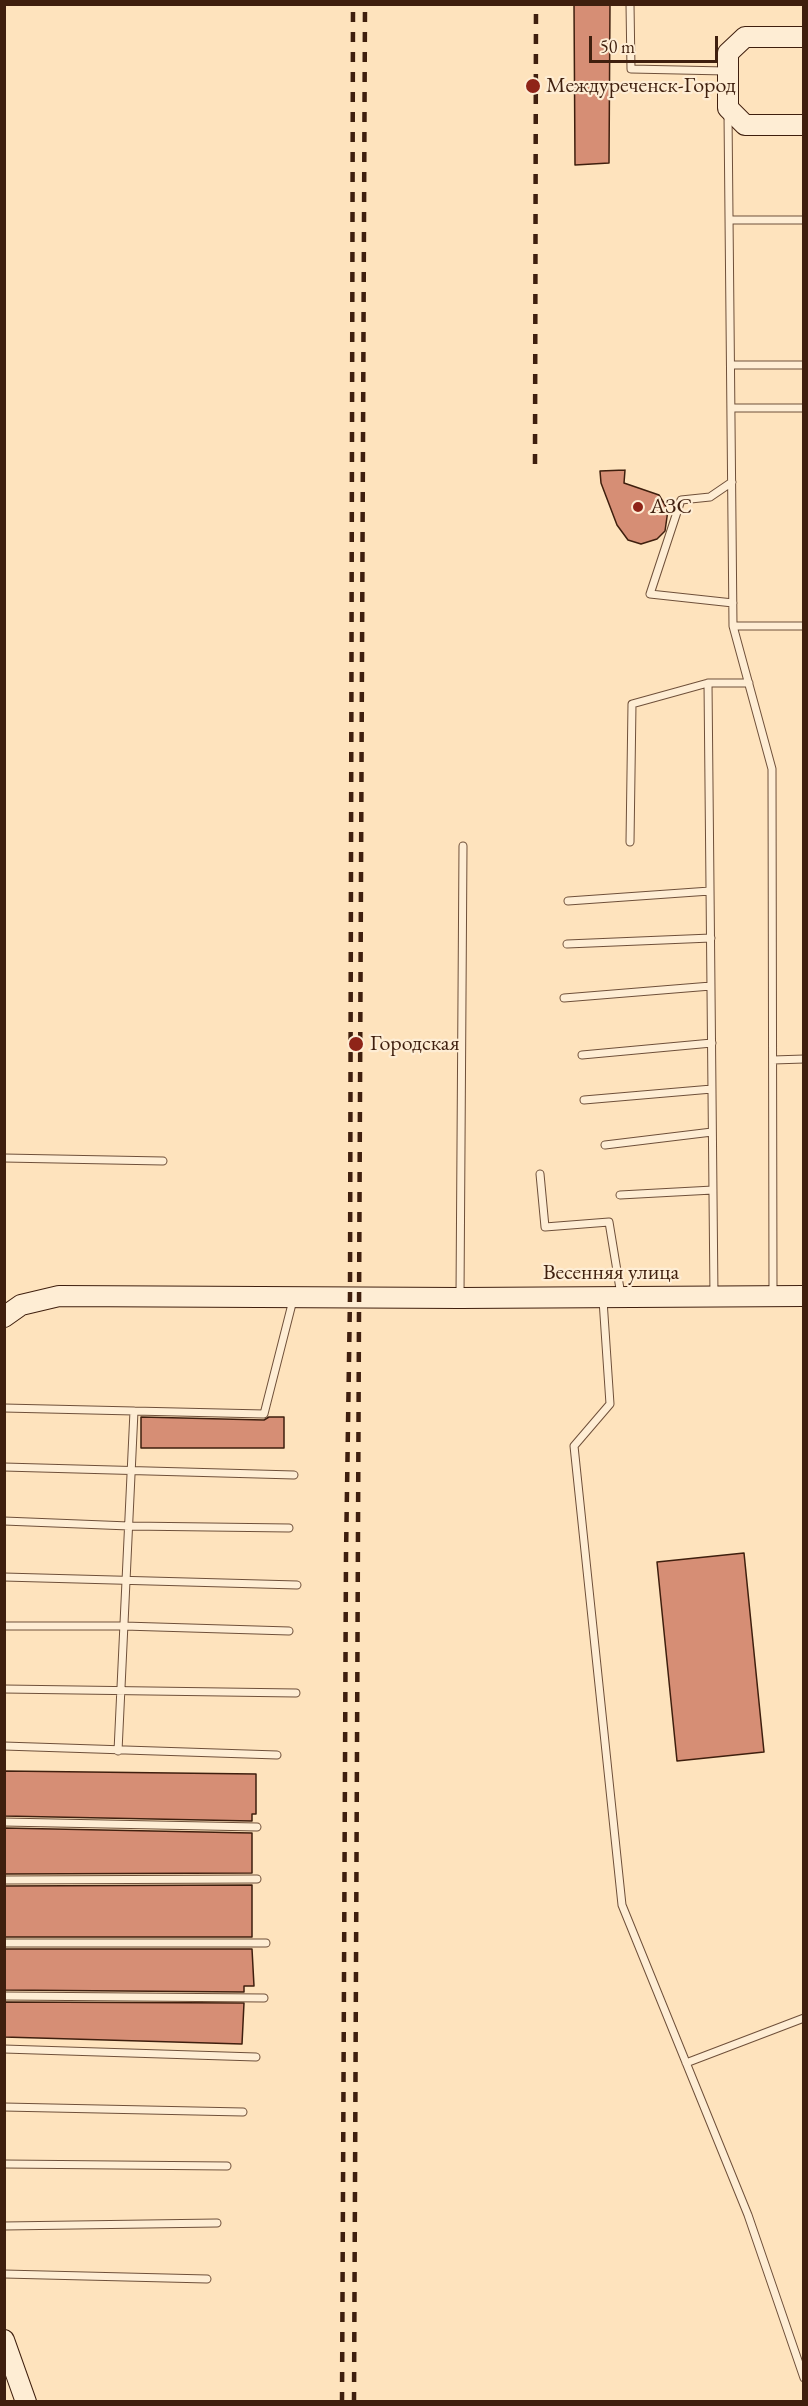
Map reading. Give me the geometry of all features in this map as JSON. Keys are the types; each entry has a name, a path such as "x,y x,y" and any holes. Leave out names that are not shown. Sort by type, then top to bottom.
{"street":[{"path":"804,37 745,37 728,53 728,108 745,125 804,125"},
{"name":"Весенняя улица","path":"4,1317 21,1305 59,1296 460,1298 804,1296"},
{"path":"4,2340 26,2402"}],"lane":[{"path":"630,4 632,69 728,71"},
{"path":"728,108 734,626 772,769 773,1296"},
{"path":"729,220 804,220"},
{"path":"731,365 804,365"},
{"path":"731,408 804,408"},
{"path":"732,482 710,497 681,500 650,594 733,603"},
{"path":"734,626 804,626"},
{"path":"630,842 632,704 708,683 749,683"},
{"path":"708,683 714,1297"},
{"path":"460,1298 463,846"},
{"path":"568,901 710,891"},
{"path":"567,944 711,938"},
{"path":"564,998 711,986"},
{"path":"582,1055 711,1042"},
{"path":"773,1060 804,1059"},
{"path":"584,1100 712,1089"},
{"path":"605,1145 712,1132"},
{"path":"4,1158 163,1161"},
{"path":"540,1174 545,1227 609,1222 612,1297 610,1404 574,1446 622,1905 748,2214 804,2378"},
{"path":"620,1195 713,1190"},
{"path":"4,1408 264,1414 294,1297"},
{"path":"118,1751 134,1411"},
{"path":"4,1467 294,1474"},
{"path":"4,1521 129,1526 290,1528"},
{"path":"4,1577 297,1585"},
{"path":"4,1626 124,1626 289,1631"},
{"path":"4,1689 296,1693"},
{"path":"4,1746 277,1755"},
{"path":"4,1822 257,1827"},
{"path":"4,1880 257,1879"},
{"path":"4,1943 266,1943"},
{"path":"4,1996 264,1998"},
{"path":"686,2063 804,2018"},
{"path":"4,2049 256,2057"},
{"path":"4,2107 243,2112"},
{"path":"4,2164 227,2166"},
{"path":"4,2226 217,2223"},
{"path":"4,2274 207,2279"}],"building":[{"path":"574,4 610,4 609,163 575,165"},
{"name":"АЗС","path":"625,470 624,483 659,495 668,510 665,531 657,539 641,544 628,540 617,525 601,483 600,471"},
{"path":"141,1417 264,1420 269,1417 284,1417 284,1448 141,1448"},
{"path":"744,1553 764,1752 677,1761 657,1562"},
{"path":"4,1771 256,1774 256,1814 252,1814 252,1821 4,1816"},
{"path":"4,1828 252,1833 252,1873 4,1874"},
{"path":"252,1885 252,1937 4,1937 4,1886"},
{"path":"4,1949 252,1949 254,1986 244,1986 244,1992 4,1990"},
{"path":"4,2002 244,2003 242,2044 4,2037"}],"railway":[{"path":"342,2402 346,1555 350,1296 353,4"},
{"path":"354,2402 365,4"},
{"path":"535,464 536,4"}],"place":[{"name":"Междуреченск-Город","path":"533,86"},
{"name":"АЗС","path":"638,507"},
{"name":"Городская","path":"356,1044"}]}
